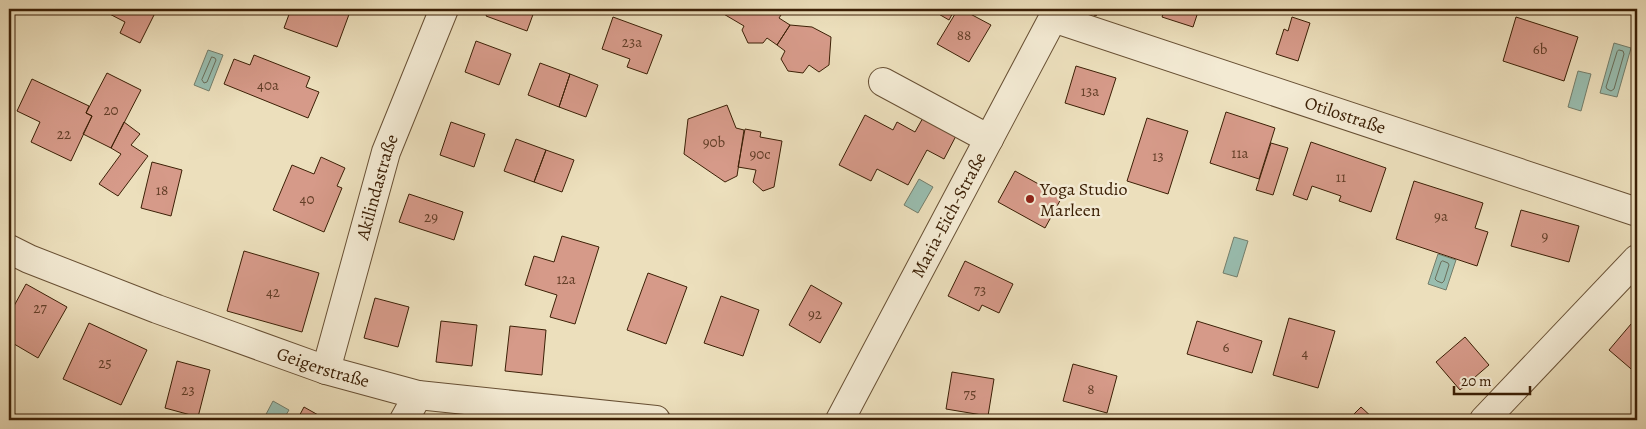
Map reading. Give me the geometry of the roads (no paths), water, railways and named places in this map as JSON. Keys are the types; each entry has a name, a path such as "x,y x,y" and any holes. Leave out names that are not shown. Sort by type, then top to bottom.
{"street":[{"name":"Akilindastraße","path":"326,370 386,152 444,9"},
{"name":"Maria-Eich-Straße","path":"840,420 989,140 1053,13"},
{"name":"Otilostraße","path":"1053,13 1637,212"},
{"path":"883,82 989,140"},
{"name":"Geigerstraße","path":"9,248 29,259 148,305 326,370 418,395 656,420"},
{"path":"1484,420 1637,259"},
{"path":"404,420 418,395"}],"water":[{"path":"1614,43 1631,48 1617,97 1600,93"},
{"path":"208,50 223,55 209,91 194,85"},
{"path":"1578,71 1591,74 1581,111 1568,107"},
{"path":"919,179 933,187 918,213 904,205"},
{"path":"1234,237 1248,241 1237,277 1223,273"},
{"path":"1438,254 1456,260 1446,290 1428,284"},
{"path":"273,401 289,410 283,420 263,420"}],"place":[{"name":"Yoga Studio Marleen","path":"1030,199"}]}
